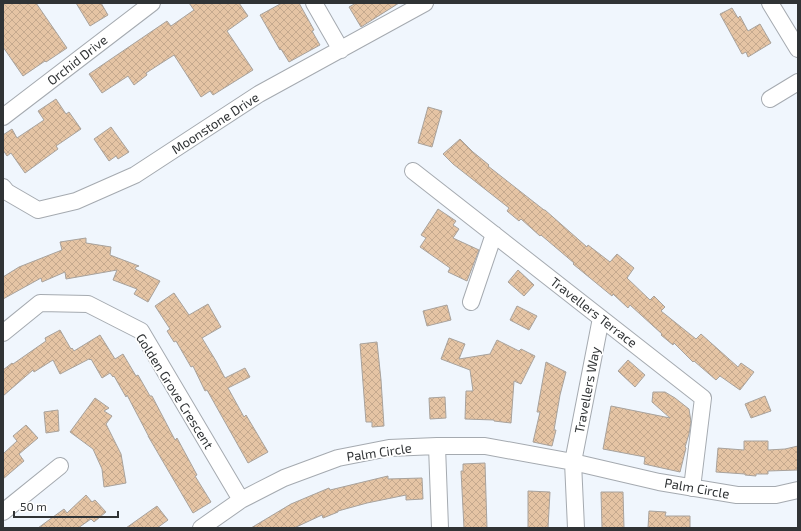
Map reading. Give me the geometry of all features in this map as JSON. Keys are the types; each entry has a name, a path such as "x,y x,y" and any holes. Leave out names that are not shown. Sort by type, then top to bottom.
{"street":[{"name":"Orchid Drive","path":"3,117 152,3"},
{"path":"314,3 341,50"},
{"name":"Moonstone Drive","path":"3,187 7,192 38,210 76,201 135,174 260,94 425,3"},
{"path":"770,3 798,49"},
{"path":"770,99 798,82"},
{"name":"Travellers Terrace","path":"413,171 703,398 692,488"},
{"path":"471,302 494,234"},
{"name":"Golden Grove Crescent","path":"3,333 40,303 88,304 141,331 241,500"},
{"name":"Travellers Way","path":"573,462 601,318"},
{"path":"437,446 440,528"},
{"name":"Palm Circle","path":"201,528 241,500 284,478 338,458 389,448 485,446 573,462 659,482 737,495 776,495 798,490"},
{"path":"573,462 576,528"},
{"path":"3,512 60,466"}],"building":[{"path":"3,3 36,3 67,48 23,76 3,47"},
{"path":"76,3 101,3 108,15 90,26"},
{"path":"189,3 239,3 248,16 227,31 253,70 213,95 210,91 201,97 174,55 146,73 147,75 134,85 128,76 102,93 89,74 167,21 171,26 194,10"},
{"path":"282,3 299,3 314,30 312,31 320,45 289,62 281,49 280,50 260,15"},
{"path":"356,3 399,3 361,27 349,7"},
{"path":"732,8 738,18 740,16 748,31 760,24 771,43 748,57 746,52 742,54 720,14"},
{"path":"56,99 66,114 69,112 81,129 56,146 58,149 25,173 11,153 7,156 3,150 3,135 12,129 17,138 44,120 38,111"},
{"path":"428,107 442,111 432,147 418,143"},
{"path":"111,127 129,152 118,159 116,156 109,161 94,139"},
{"path":"460,139 489,165 488,166 545,210 587,247 588,245 610,262 617,254 634,268 627,278 650,300 654,296 665,307 661,311 696,339 701,334 738,367 741,363 754,372 740,390 720,376 716,380 694,361 693,362 674,343 673,345 661,335 662,334 630,305 628,308 613,294 612,296 541,235 540,236 521,219 519,221 507,211 509,208 453,164 443,154"},
{"path":"438,209 456,221 453,225 459,229 453,238 479,250 467,281 448,272 450,268 420,247 426,238 421,235"},
{"path":"86,238 86,243 111,247 110,255 139,266 135,269 160,281 148,302 134,294 137,289 113,280 117,270 66,279 65,272 42,282 41,278 3,299 3,277 19,267 62,250 60,242"},
{"path":"518,270 534,285 524,296 508,282"},
{"path":"174,293 189,315 208,304 221,327 202,338 225,378 245,368 250,377 228,388 244,417 246,415 268,452 248,463 207,390 205,391 193,366 191,367 176,341 174,342 167,331 170,329 155,306"},
{"path":"447,305 451,320 427,326 423,311"},
{"path":"517,306 537,316 529,330 510,320"},
{"path":"60,330 71,349 72,348 74,351 100,335 115,359 123,354 136,376 138,375 150,396 152,396 175,440 177,438 197,475 195,476 211,502 193,513 148,436 149,437 127,395 126,397 114,376 113,377 110,373 102,378 91,359 60,374 53,360 34,372 33,370 3,396 3,370 46,341 45,338"},
{"path":"449,338 465,344 459,359 490,354 497,340 519,351 521,349 535,356 521,384 514,381 511,423 494,420 465,419 466,391 473,391 470,370 441,359"},
{"path":"377,342 384,426 372,427 372,422 366,422 360,344"},
{"path":"628,360 645,375 635,387 618,371"},
{"path":"546,362 566,372 560,395 554,430 556,430 552,446 533,442 540,412 537,412"},
{"path":"653,392 665,392 689,409 691,422 680,472 644,464 645,457 603,449 611,406 670,418 652,402"},
{"path":"765,396 771,411 751,418 745,404"},
{"path":"445,397 446,418 430,419 429,398"},
{"path":"95,398 109,408 104,411 112,416 106,424 121,454 126,483 104,487 102,469 93,449 70,432"},
{"path":"58,410 59,431 46,433 44,412"},
{"path":"26,425 38,438 19,454 24,461 3,479 3,454 17,441 13,436"},
{"path":"744,441 768,441 768,450 785,449 798,446 798,470 768,471 768,474 756,474 756,476 716,472 718,448 744,450"},
{"path":"485,463 487,528 464,528 461,471 463,471 463,464"},
{"path":"388,476 388,479 422,478 423,499 406,500 406,495 367,503 338,511 323,518 322,515 294,528 251,528 291,504 329,488 330,490"},
{"path":"528,491 550,492 548,528 528,528"},
{"path":"601,492 623,492 624,528 602,528"},
{"path":"86,495 92,502 95,500 106,512 94,522 91,519 78,528 38,528 64,509 67,513"},
{"path":"157,506 168,520 157,528 126,528"},
{"path":"649,511 666,512 665,516 690,516 690,528 648,528"}]}
